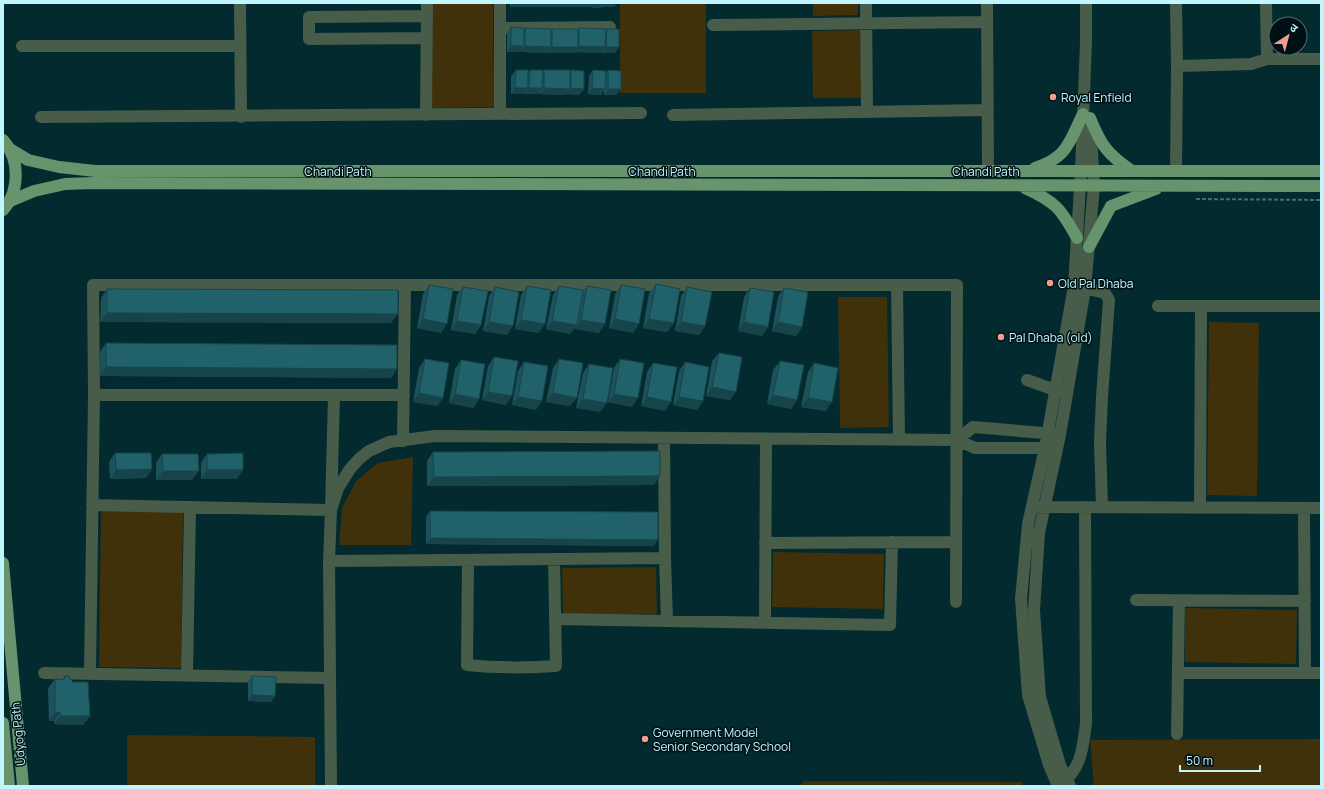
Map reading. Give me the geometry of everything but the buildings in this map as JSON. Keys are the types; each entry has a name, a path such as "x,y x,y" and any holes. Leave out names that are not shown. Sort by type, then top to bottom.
{"main road":[{"path":"1027,171 1050,162 1062,154 1086,116 1104,147 1118,162 1132,171"},
{"path":"6,144 15,164 16,182 13,194 6,206"},
{"name":"Chandi Path","path":"6,144 28,160 59,167 95,172 1321,171"},
{"name":"Chandi Path","path":"6,206 34,191 65,184 93,183 1321,186"},
{"path":"1021,186 1042,196 1056,206 1066,218 1077,238"},
{"path":"1089,247 1111,206 1163,186"},
{"name":"Udyog Path","path":"3,563 23,786"},
{"name":"Udyog Path","path":"3,723 4,748 9,786"}],"street":[{"path":"240,3 241,116"},
{"path":"426,3 426,115"},
{"path":"500,3 500,114"},
{"path":"866,3 867,111"},
{"path":"987,3 988,171"},
{"path":"1063,784 1060,765 1040,697 1034,610 1039,532 1045,507 1051,448 1047,432 1061,390 1089,247 1094,186 1087,171 1086,3"},
{"path":"1176,3 1176,171"},
{"path":"1266,3 1267,59"},
{"path":"426,16 309,17 309,39 427,38"},
{"path":"713,24 987,22"},
{"path":"500,28 610,27"},
{"path":"22,46 240,46"},
{"path":"1177,66 1251,64 1267,59 1321,59"},
{"path":"673,115 988,110"},
{"path":"42,117 641,113"},
{"path":"1080,288 1077,238 1080,186 1087,171"},
{"path":"90,673 94,395 93,285 957,285 956,602"},
{"path":"403,441 405,285"},
{"path":"898,285 899,440"},
{"path":"1080,288 1105,293 1109,300 1101,427 1102,507"},
{"path":"1158,306 1321,306"},
{"path":"1200,508 1201,306"},
{"path":"1027,380 1061,390"},
{"path":"1061,390 1060,435 1051,448 1032,507 1028,524 1021,599 1028,695 1049,765 1063,784"},
{"path":"94,395 404,395"},
{"path":"330,786 329,561 334,395"},
{"path":"957,440 973,427 1047,432 1060,435"},
{"path":"330,510 338,488 350,469 359,459 369,452 389,442 436,436 957,440 975,448 1051,448"},
{"path":"664,438 667,621"},
{"path":"764,622 766,439"},
{"path":"92,505 330,510"},
{"path":"187,675 190,507"},
{"path":"1032,507 1321,508"},
{"path":"1063,784 1076,767 1082,752 1086,723 1085,507"},
{"path":"1304,508 1304,673"},
{"path":"555,619 890,625 892,542"},
{"path":"765,543 956,542"},
{"path":"329,561 665,558"},
{"path":"468,560 466,665 518,667 556,666 554,559"},
{"path":"1136,600 1305,601"},
{"path":"1177,734 1179,600"},
{"path":"44,673 329,678"},
{"path":"1178,673 1321,673"},
{"path":"4,748 19,748"}],"path":[{"path":"1196,199 1321,200"}],"shaded area":[{"path":"432,3 493,3 494,107 432,108"},
{"path":"620,3 706,3 706,93 620,93"},
{"path":"813,3 858,3 858,15 813,16"},
{"path":"861,30 862,98 813,98 812,31"},
{"path":"838,297 887,297 889,427 840,428"},
{"path":"1209,322 1259,323 1257,496 1207,495"},
{"path":"413,457 411,545 339,545 342,508 356,481 378,463"},
{"path":"101,510 183,511 181,668 99,667"},
{"path":"773,552 884,554 883,609 772,607"},
{"path":"656,567 657,614 563,615 562,568"},
{"path":"1185,608 1297,610 1296,664 1185,662"},
{"path":"127,735 315,737 315,786 127,786"},
{"path":"1321,739 1321,786 1094,786 1090,740"},
{"path":"805,781 1022,782 1022,786 798,786"}],"place":[{"name":"Royal Enfield","path":"1053,97"},
{"name":"Old Pal Dhaba","path":"1050,283"},
{"name":"Pal Dhaba (old)","path":"1001,337"},
{"name":"Government Model Senior Secondary School","path":"645,739"}]}
